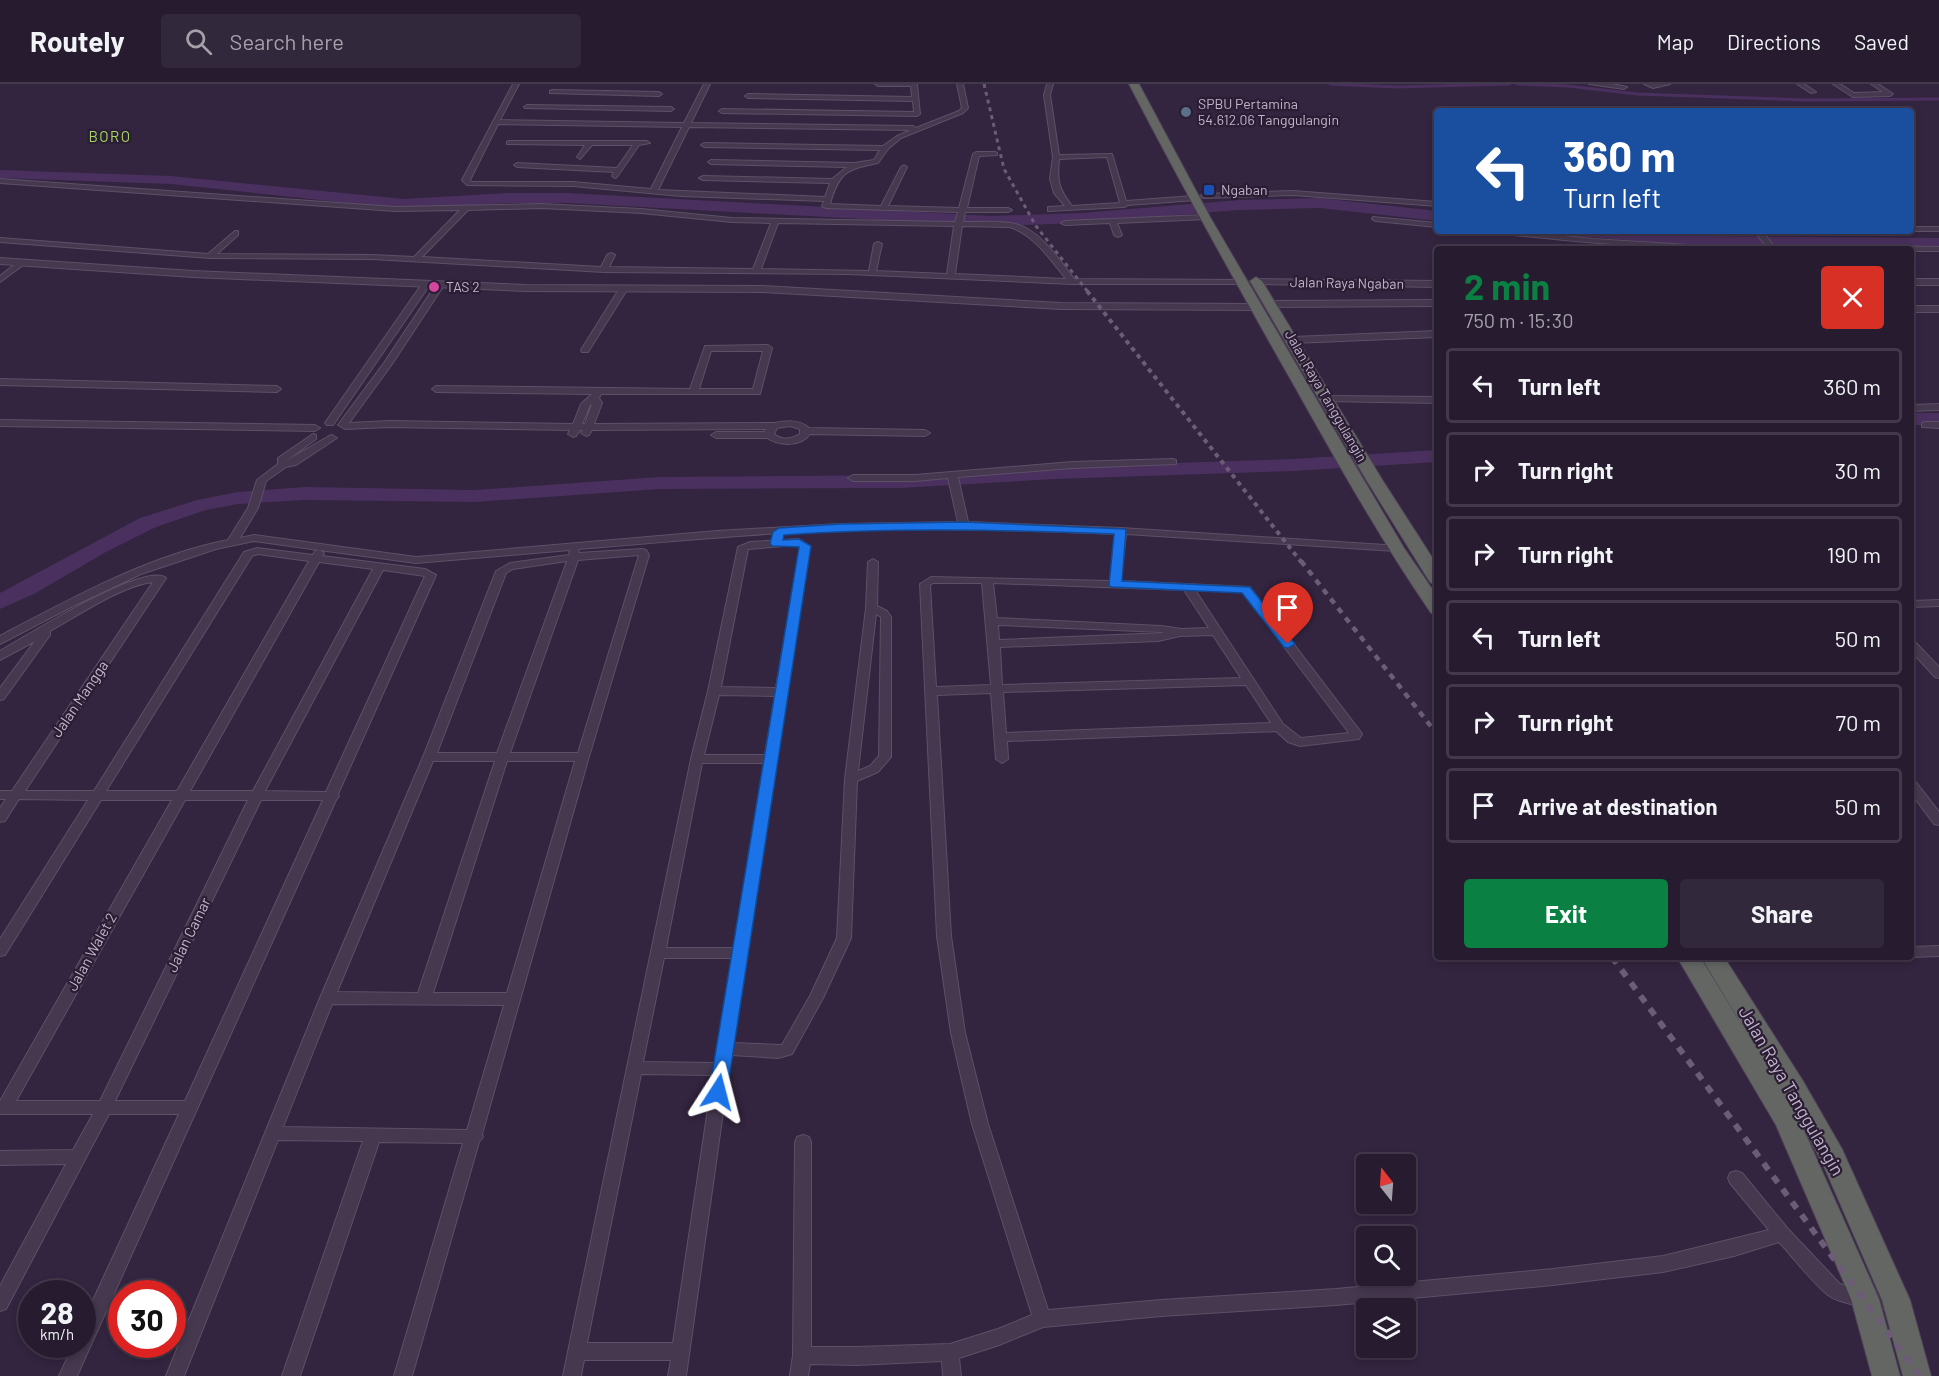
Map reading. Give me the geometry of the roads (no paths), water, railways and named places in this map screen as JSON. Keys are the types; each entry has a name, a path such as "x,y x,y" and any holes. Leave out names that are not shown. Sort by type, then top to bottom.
{"highway":[{"path":"1134,84 1199,198"},
{"path":"1145,84 1199,198"},
{"name":"Jalan Raya Tanggulangin","path":"1199,198 1207,215 1264,305 1293,340 1434,574"},
{"path":"1264,305 1297,379 1396,548 1434,605"},
{"path":"1297,379 1315,377"},
{"path":"1691,960 1787,1120 1865,1299 1886,1376"},
{"name":"Jalan Raya Tanggulangin","path":"1714,960 1794,1088 1833,1156 1896,1300 1917,1376"},
{"path":"1850,1261 1878,1261"}],"street":[{"path":"516,84 466,180 471,184 510,183 607,187 653,192 828,199"},
{"path":"545,107 557,84"},
{"path":"651,109 664,84"},
{"path":"653,192 707,84"},
{"path":"879,84 914,84 917,114"},
{"path":"711,162 854,165 876,162 885,148 908,132 964,110 960,84"},
{"path":"1050,84 1047,95 1056,157 1054,179 1058,193 1070,208"},
{"path":"1592,84 1624,87"},
{"path":"1647,84 1653,86 1667,84"},
{"path":"1799,84 1812,92"},
{"path":"1836,84 1857,95 1890,94 1874,84"},
{"path":"552,92 658,94"},
{"path":"742,110 750,93 916,99"},
{"path":"527,107 671,109"},
{"path":"565,143 588,108"},
{"path":"576,143 598,108"},
{"path":"722,111 938,115"},
{"path":"783,146 796,111"},
{"path":"497,124 917,129"},
{"path":"789,128 908,132"},
{"path":"509,143 636,145 646,143"},
{"path":"528,144 526,149 582,154 590,143"},
{"path":"607,187 636,145"},
{"path":"705,145 885,148"},
{"path":"719,145 702,182 834,181"},
{"path":"951,275 958,223 976,154 995,154"},
{"path":"1056,157 1110,155 1124,202"},
{"path":"510,183 522,157"},
{"path":"517,165 619,170"},
{"path":"854,165 834,181 826,206 961,212 1008,210"},
{"path":"883,209 904,167"},
{"path":"0,181 412,210 542,206 775,221 1000,224 1020,227 1058,263 1072,282"},
{"path":"1051,209 1122,206 1124,202 1293,193 1434,204"},
{"path":"416,259 467,207"},
{"path":"1065,223 1207,215"},
{"path":"1376,219 1434,225"},
{"path":"756,272 775,221"},
{"path":"1113,221 1118,235"},
{"path":"1914,229 1939,229"},
{"path":"210,256 235,233"},
{"path":"1525,234 1673,246"},
{"path":"1761,234 1770,246"},
{"path":"0,240 210,256 416,259 604,270 951,275 1072,282 1250,282"},
{"path":"872,273 878,244"},
{"path":"1914,249 1939,249"},
{"path":"604,270 611,255"},
{"path":"0,261 204,274 440,285 847,292 1071,306 1434,303"},
{"path":"0,280 22,263"},
{"name":"Jalan Raya Ngaban","path":"1250,282 1434,284"},
{"path":"1914,282 1939,282"},
{"path":"283,465 281,460 287,454 313,433 330,423 427,283"},
{"path":"233,541 253,508 260,484 283,465 293,463 333,438 344,428 440,285"},
{"path":"585,350 624,288"},
{"path":"1914,309 1939,309"},
{"path":"1293,340 1434,334"},
{"path":"436,389 596,394 758,392 768,348 708,348 694,391"},
{"path":"371,364 388,364"},
{"path":"0,382 277,389"},
{"path":"574,430 586,404 596,394"},
{"path":"586,431 597,404 596,394"},
{"path":"1327,399 1434,399"},
{"path":"1914,408 1939,408"},
{"path":"0,423 313,433 333,438"},
{"path":"330,423 344,428 586,431 772,431 790,423 803,427 806,431 925,433"},
{"path":"1925,425 1939,425"},
{"path":"0,429 133,428"},
{"path":"772,431 773,439 790,442 804,436 806,431"},
{"path":"853,478 952,476 1072,465 1173,462"},
{"path":"952,476 964,525"},
{"path":"572,1376 697,759 714,691 743,547 840,527 964,525 1121,531 1396,548"},
{"path":"1115,585 1121,531"},
{"path":"176,1376 327,998 429,757 501,571 510,566 574,552 717,534 778,538 799,542 805,546 722,1068 677,1376"},
{"path":"0,641 102,587 187,554 233,541 263,539 424,560 574,552 638,551 644,555 581,757 475,1137 403,1376"},
{"name":"Jalan Walet 2","path":"2,1108 322,547"},
{"path":"0,951 248,554 257,551 425,572 432,576 68,1376"},
{"path":"423,998 502,757 574,552"},
{"path":"726,1049 778,1052 787,1050 840,947 845,929 850,779 871,608 873,562"},
{"name":"Jalan Camar","path":"0,1303 104,1108 257,795 379,568"},
{"name":"Jalan Mangga","path":"0,818 161,578 136,584 91,604 49,629"},
{"path":"1042,1319 980,1124 958,1033 944,936 925,584 931,580 987,580 1188,588 1248,591 1356,734 1352,738 1300,742 1292,739 1279,727 1188,588"},
{"path":"987,580 1002,759"},
{"path":"1914,604 1939,603"},
{"path":"850,779 874,769 885,757 886,617 883,613 871,608"},
{"path":"992,621 1161,629 1180,633"},
{"path":"30,625 49,629"},
{"path":"0,657 49,629"},
{"path":"0,696 49,629"},
{"path":"993,644 1158,638 1180,633 1216,631"},
{"path":"1914,647 1939,675"},
{"path":"930,691 1249,681"},
{"path":"714,691 783,692"},
{"path":"1000,737 1279,727"},
{"path":"429,757 581,757"},
{"path":"697,759 770,759"},
{"path":"1914,788 1939,821"},
{"path":"0,795 333,796"},
{"path":"1914,952 1939,951"},
{"path":"658,953 740,953"},
{"path":"327,998 514,999"},
{"path":"634,1068 722,1068"},
{"path":"2,1108 190,1107"},
{"path":"273,1133 475,1137"},
{"path":"291,1376 373,1136"},
{"path":"799,1376 802,1355 803,1142"},
{"path":"0,1158 77,1157"},
{"path":"1736,1178 1782,1234 1835,1290 1865,1299 1896,1300"},
{"path":"802,1355 950,1353 999,1337 1042,1319 1161,1308 1336,1297 1564,1276 1663,1264 1734,1248 1782,1234"},
{"path":"577,1352 681,1350"},
{"path":"950,1353 952,1376"}],"waterway":[{"path":"1330,84 1396,87 1510,84"},
{"path":"1517,84 1568,86 1637,94 1806,100 1939,99"},
{"path":"0,174 171,180 404,204 509,198 568,198 991,221 1081,218 1239,205 1320,203 1434,216"},
{"path":"1614,234 1704,241 1939,243"},
{"path":"1914,419 1939,419"},
{"path":"0,602 148,522 204,504 238,498 305,493 475,496 610,485 901,481 1294,465 1434,456"}],"railway":[{"path":"984,84 1004,169 1036,226 1088,292"},
{"path":"1087,291 1302,563"},
{"path":"1301,561 1434,730"},
{"path":"1614,960 1920,1376"}],"place":[{"name":"SPBU Pertamina 54.612.06 Tanggulangin","path":"1186,112"},
{"name":"Ngaban","path":"1209,190"},
{"name":"TAS 2","path":"434,287"}],"district":[{"name":"BORO","path":"110,137"}]}
